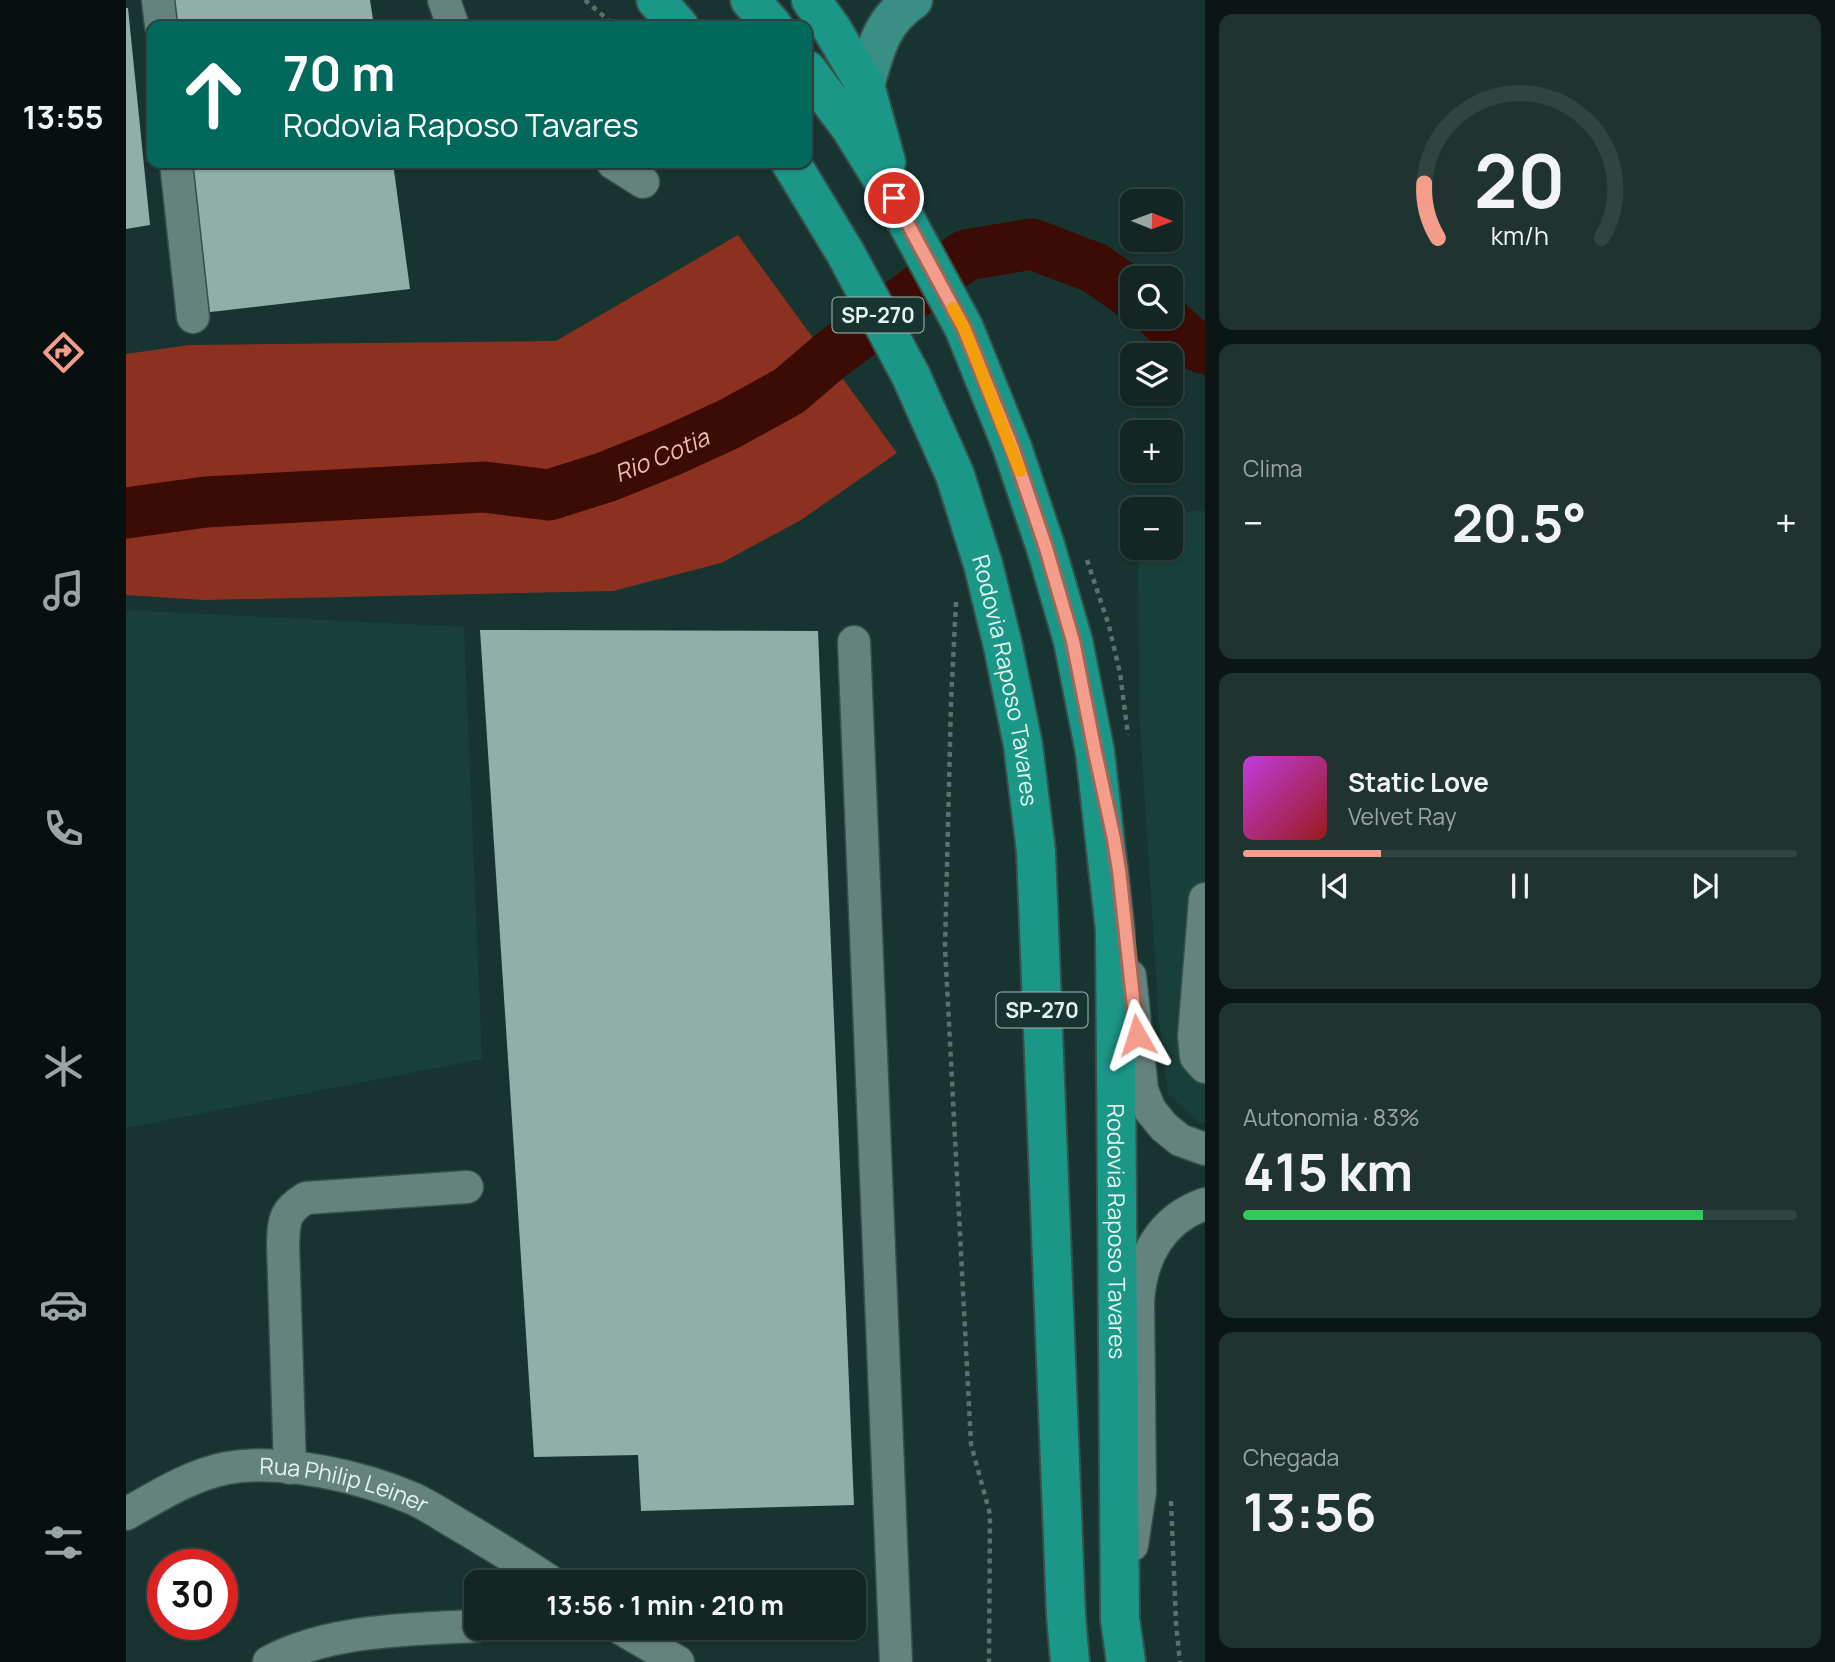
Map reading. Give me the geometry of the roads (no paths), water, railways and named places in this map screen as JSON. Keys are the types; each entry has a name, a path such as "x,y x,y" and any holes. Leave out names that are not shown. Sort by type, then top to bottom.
{"highway":[{"path":"656,0 675,21"},
{"path":"750,0 769,21"},
{"path":"811,0 832,29 865,85 902,214"},
{"name":"Rodovia Raposo Tavares","path":"812,77 850,127 902,214 964,328 1012,447 1046,548 1073,641 1095,752 1115,930 1120,1619 1126,1662"},
{"name":"Rodovia Raposo Tavares","path":"793,168 846,254 911,376 955,475 983,564 1023,745 1036,864 1070,1662"}],"main road":[{"path":"865,85 876,47 890,20 913,0"}],"street":[{"path":"158,0 160,21"},
{"path":"444,0 451,21"},
{"path":"177,168 193,317"},
{"path":"621,168 643,182"},
{"path":"854,642 896,1662"},
{"path":"1095,752 1119,870 1142,1090 1150,1110 1164,1127 1180,1140 1205,1149"},
{"path":"1205,899 1194,1036 1196,1057 1205,1067"},
{"path":"290,1468 283,1244 284,1220 292,1206 306,1198 467,1187"},
{"path":"1120,1619 1140,1492 1139,1281 1145,1262 1158,1238 1183,1214 1205,1204"},
{"name":"Rua Philip Leiner","path":"126,1514 184,1482 227,1468 274,1465 322,1472 368,1483 416,1500 533,1570"},
{"path":"269,1662 279,1656 326,1641 401,1629 464,1626"},
{"path":"641,1640 678,1662"}],"waterway":[{"name":"Rio Cotia","path":"126,513 206,502 484,487 549,495 606,477 668,452 729,424 789,391 831,355 966,255 1032,244 1095,268 1120,286"},
{"name":"Rio Cotia","path":"1175,329 1189,342 1205,349"}]}
